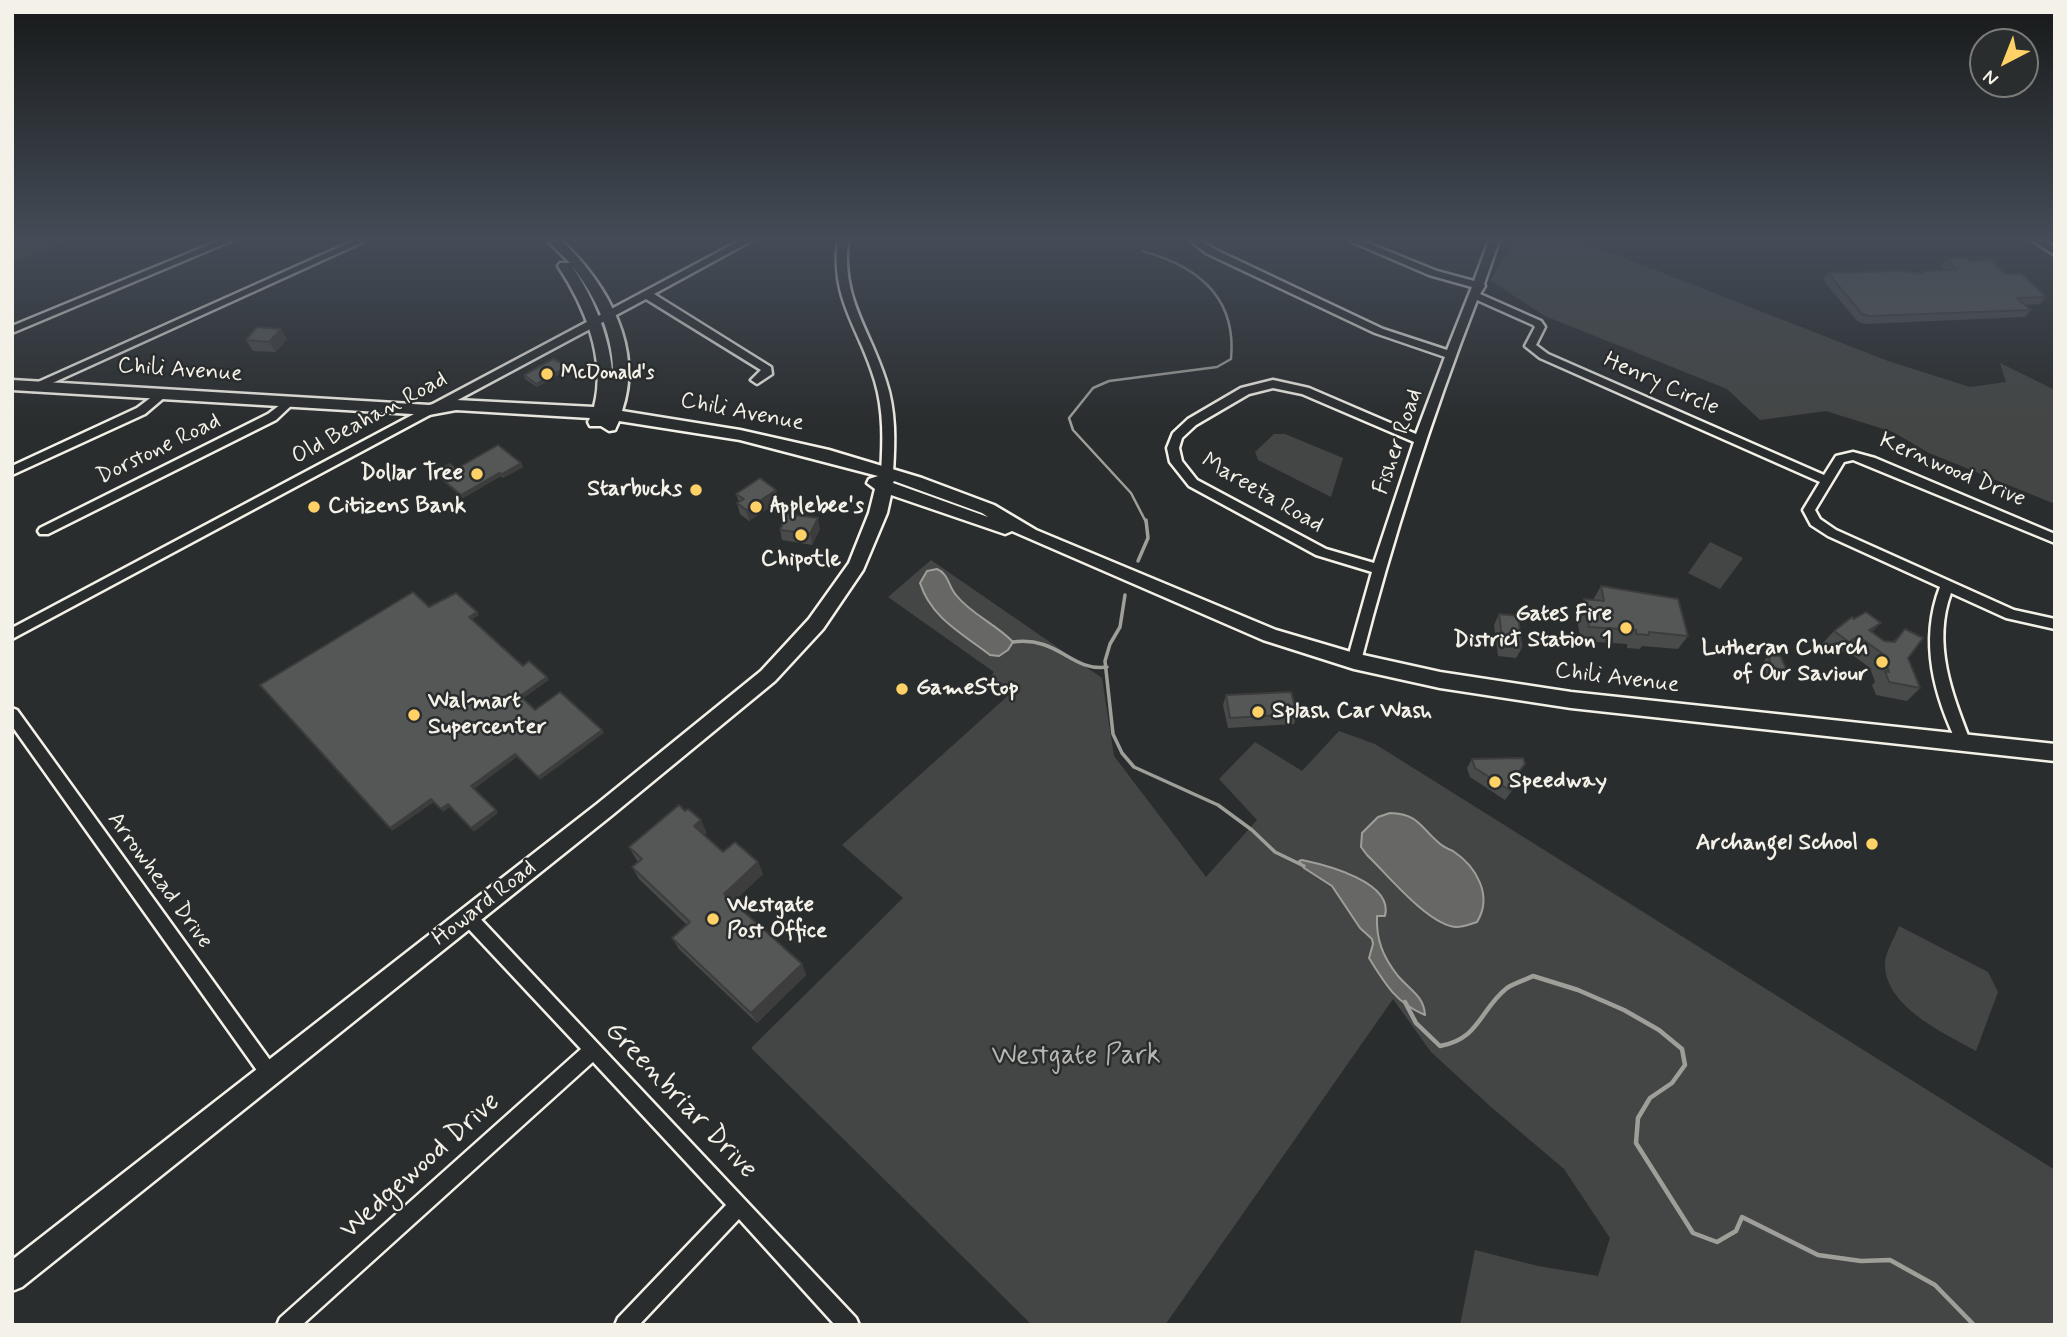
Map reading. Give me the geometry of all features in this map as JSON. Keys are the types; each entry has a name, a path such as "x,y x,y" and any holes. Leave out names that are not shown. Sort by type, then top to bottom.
{"main road":[{"path":"586,303 594,320 604,361 605,420"},
{"path":"604,303 617,335 622,379 629,395 638,405 672,424"},
{"path":"605,420 622,379"},
{"name":"Chili Avenue","path":"12,385 429,410 439,416 672,424 768,440 885,479 978,520 1030,534 1270,635 1354,661 1440,680 1571,700 2055,753"},
{"name":"Chili Avenue","path":"605,420 885,479"},
{"name":"Howard Road","path":"12,1277 722,716 793,651 824,613 857,565 878,513 885,479"}],"street":[{"path":"12,330 76,303"},
{"path":"33,387 220,303"},
{"name":"Old Beahan Road","path":"12,634 627,303"},
{"path":"661,303 767,369 757,380"},
{"path":"848,303 878,373 884,394 889,449 885,479"},
{"path":"1321,303 1379,331 1451,355"},
{"name":"Fisher Road","path":"1354,661 1377,569 1451,355 1473,303"},
{"name":"Henry Circle","path":"1501,303 1537,323 1539,330 1530,346 1544,356 1825,480"},
{"name":"Mareeta Road","path":"1377,569 1321,552 1193,483 1175,462 1173,448 1177,436 1192,422 1245,391 1273,384 1305,391 1422,441"},
{"path":"12,471 141,411 161,394"},
{"name":"Dorstone Road","path":"44,531 272,417 289,402"},
{"name":"Kernwood Drive","path":"2055,539 1862,457 1840,459 1809,510 1815,522 1832,533 2011,614 2055,624"},
{"path":"1947,586 1937,606 1935,640 1946,698 1964,743"},
{"name":"Arrowhead Drive","path":"12,714 269,1073"},
{"name":"Greenbriar Drive","path":"468,917 740,1205 849,1325"},
{"name":"Wedgewood Drive","path":"287,1325 593,1050"},
{"path":"625,1325 740,1205"}],"green space":[{"path":"1526,303 1741,303 1888,361 1970,387 2006,382 2000,363 2055,390 2055,504 1929,453 1893,432 1826,411 1760,420 1727,389 1545,316"},
{"path":"1274,434 1285,434 1343,458 1331,497 1258,460 1255,452"},
{"path":"1710,542 1743,558 1720,589 1688,573"},
{"name":"Westgate Park","path":"931,560 1102,678 1114,756 1206,877 1257,820 1219,779 1255,742 1302,771 1339,731 1375,744 2055,1170 2055,1325 1460,1325 1475,1250 1538,1266 1598,1276 1610,1238 1564,1169 1431,1052 1393,999 1165,1325 1032,1325 751,1048 903,898 842,845 1011,693 991,676 994,672 888,597"},
{"path":"1899,926 1988,972 1998,992 1976,1051 1933,1027 1904,1005 1894,992 1887,978 1885,962"}],"shaded area":[{"path":"937,569 944,574 953,592 962,602 1013,642 1008,650 999,656 990,655 940,616 920,583 927,571"},
{"path":"1390,813 1407,816 1418,822 1469,865 1483,892 1482,912 1477,922 1456,927 1433,918 1367,855 1361,847 1362,833 1378,817"},
{"path":"1299,861 1356,877 1379,894 1385,904 1385,916 1377,916 1382,948 1398,976 1419,998 1425,1015 1406,1005 1386,984 1369,958 1372,939 1360,928 1332,886 1304,868"}],"building":[{"path":"1853,303 2023,303 2031,310 1869,316 1862,314"},
{"path":"257,327 281,329 269,342 246,340"},
{"name":"McDonald's","path":"553,359 568,366 536,384 524,375"},
{"name":"Dollar Tree","path":"498,445 521,463 461,495 441,478 447,474 440,469 450,464 456,469"},
{"path":"760,478 776,490 746,510 737,503 744,499 736,494"},
{"path":"787,514 818,518 810,534 780,530"},
{"path":"1601,586 1678,599 1688,636 1649,632 1649,635 1636,634 1636,630 1589,627 1584,599 1604,601"},
{"name":"Walmart Supercenter","path":"413,592 429,607 456,593 477,612 469,617 523,666 529,661 547,677 520,696 535,710 560,692 602,730 538,777 515,754 471,786 496,810 471,828 448,804 441,809 431,799 390,828 260,685"},
{"path":"1866,612 1881,623 1869,630 1884,641 1895,642 1905,629 1923,638 1908,658 1920,688 1889,682 1883,654 1858,636 1849,642 1834,631 1852,617 1854,619"},
{"path":"1499,614 1518,616 1522,648 1503,646"},
{"path":"1769,655 1780,656 1787,670 1771,668"},
{"path":"1291,692 1297,714 1230,718 1226,695"},
{"path":"1523,758 1525,764 1514,778 1519,781 1511,791 1475,768 1472,759"},
{"name":"Westgate Post Office","path":"679,805 701,820 694,826 723,852 735,842 758,862 724,894 802,964 751,1013 672,938 690,922 632,867 642,859 629,847"}],"waterway":[{"path":"1146,522 1131,493 1073,430 1069,418 1093,388 1109,381 1217,367 1231,359 1228,318 1221,303"},
{"path":"1138,561 1148,538 1146,520"},
{"path":"1106,667 1110,644 1120,627 1125,595"},
{"path":"1013,642 1042,644 1084,664 1106,667"},
{"path":"1106,667 1113,734 1122,753 1134,767 1218,805 1252,830 1275,852 1304,866"},
{"path":"1405,1002 1416,1023 1440,1046 1464,1037 1507,988 1533,976 1578,990 1624,1010 1659,1030 1682,1049 1685,1065 1672,1083 1650,1098 1638,1118 1636,1143 1693,1233 1717,1242 1736,1231 1742,1217 1818,1255 1861,1261 1890,1260 1935,1285 1974,1325"}],"place":[{"name":"McDonald's","path":"547,374"},
{"name":"Dollar Tree","path":"477,474"},
{"name":"Starbucks","path":"696,490"},
{"name":"Citizens Bank","path":"314,507"},
{"name":"Applebee's","path":"756,507"},
{"name":"Chipotle","path":"801,535"},
{"name":"Gates Fire District Station 1","path":"1626,628"},
{"name":"Lutheran Church of Our Saviour","path":"1882,662"},
{"name":"GameStop","path":"902,689"},
{"name":"Splash Car Wash","path":"1258,712"},
{"name":"Walmart Supercenter","path":"414,715"},
{"name":"Speedway","path":"1495,782"},
{"name":"Archangel School","path":"1872,844"},
{"name":"Westgate Post Office","path":"713,919"}]}
